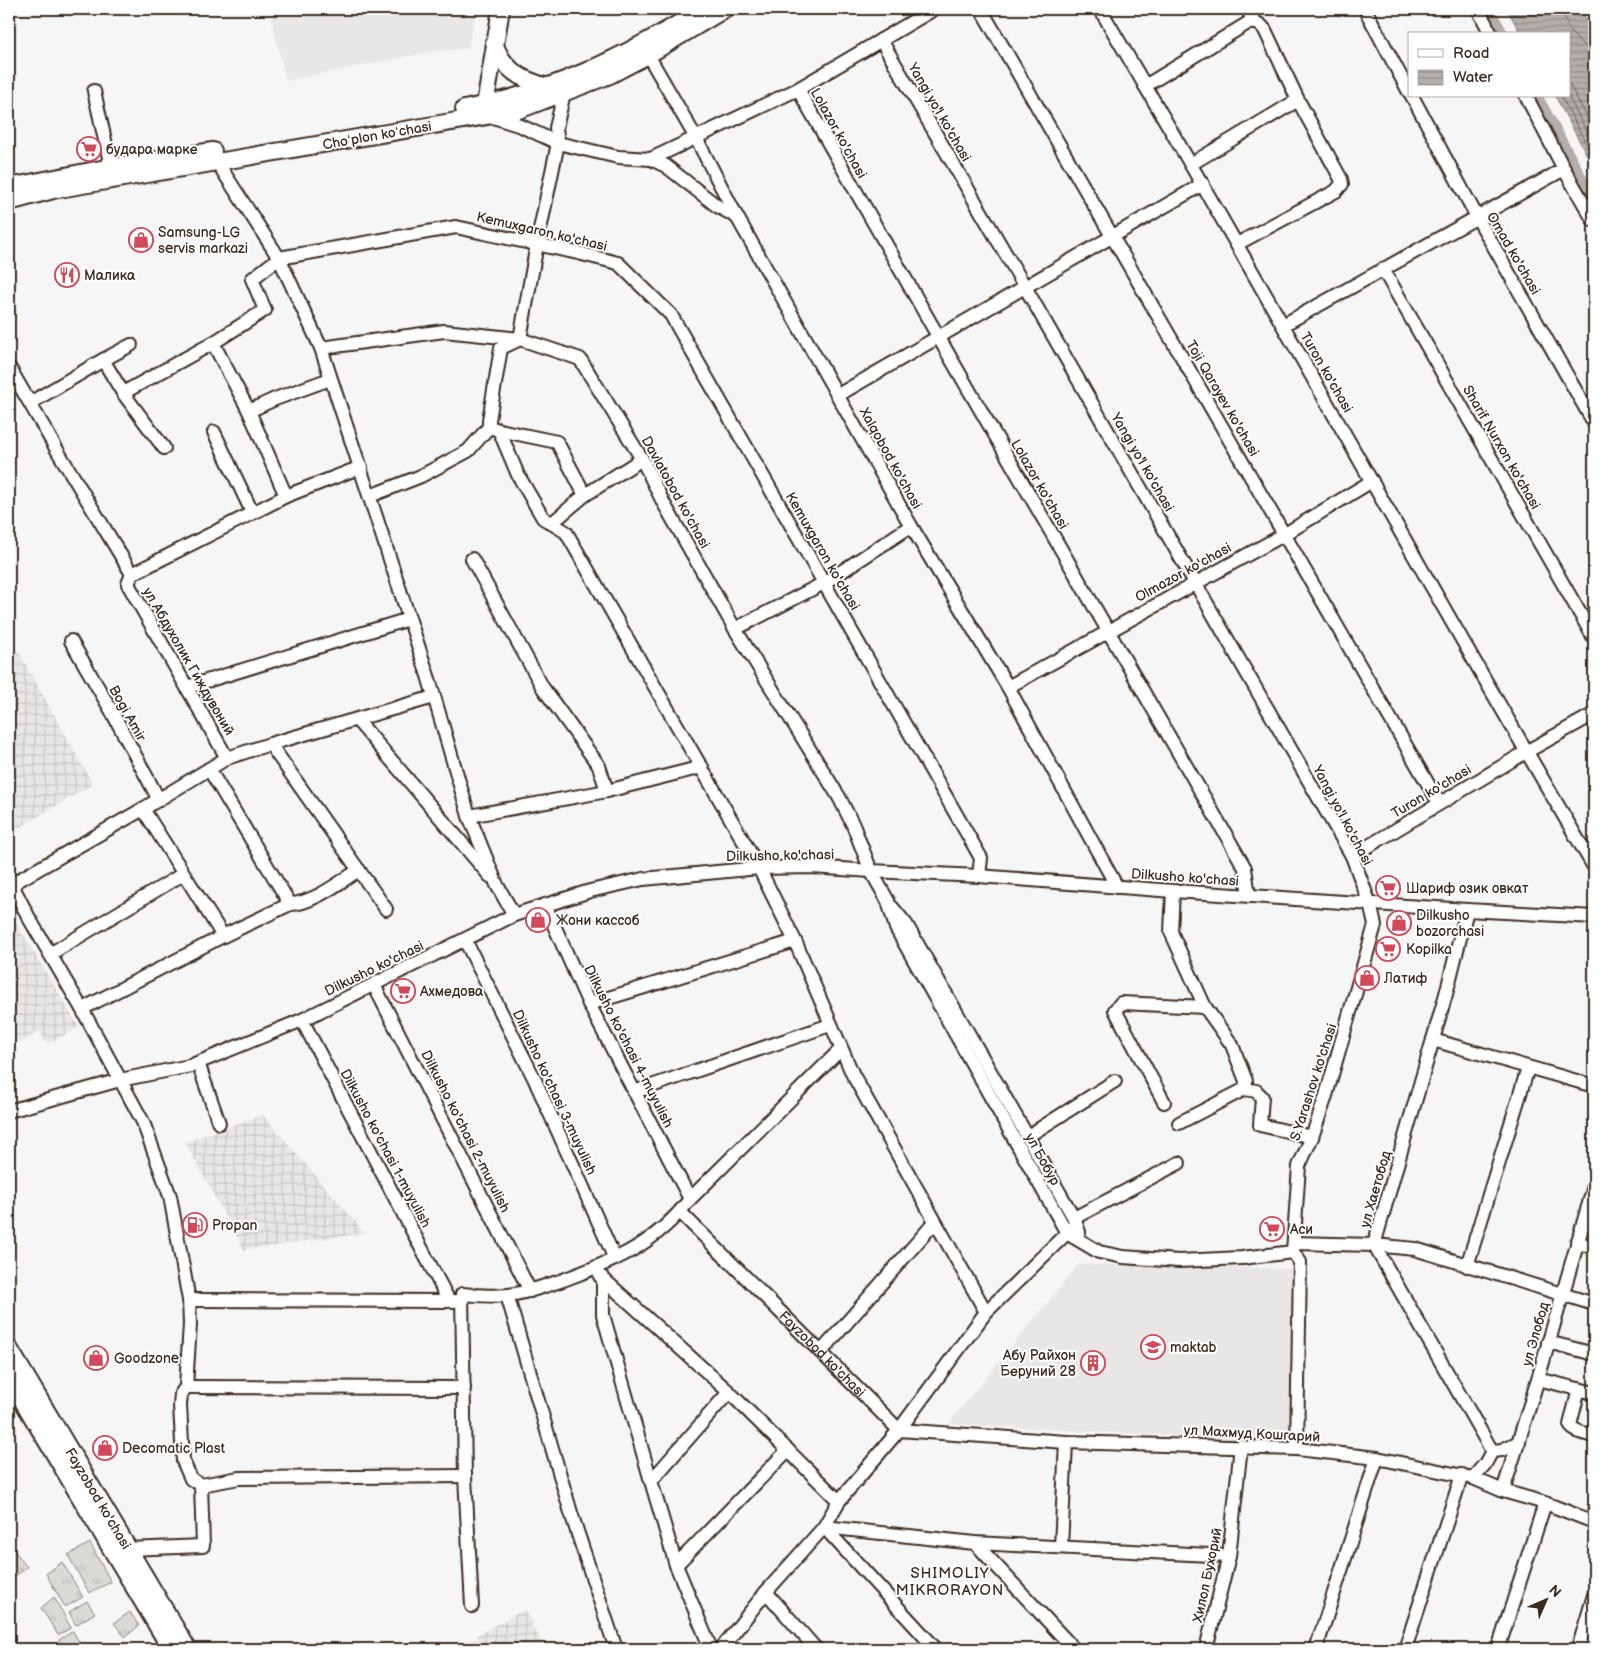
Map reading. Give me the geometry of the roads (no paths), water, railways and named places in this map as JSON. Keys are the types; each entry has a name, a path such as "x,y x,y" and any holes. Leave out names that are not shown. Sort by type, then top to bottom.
{"main road":[{"path":"487,111 494,42 501,9"},
{"name":"Choʻplon koʻchasi","path":"9,202 53,190 217,162 487,111 605,63 648,42 703,9"},
{"name":"Choʻplon koʻchasi","path":"9,187 111,168 372,126 487,111 516,111 610,75 648,55 725,9"},
{"path":"494,42 497,53 514,73 530,83 548,87"},
{"name":"Fayzobod ko'chasi","path":"9,1348 188,1649"},
{"name":"Fayzobod ko'chasi","path":"9,1378 171,1649"}],"street":[{"name":"Lolazor ko'chasi","path":"696,138 798,89 934,9"},
{"name":"Toji Qarayev ko'chasi","path":"980,9 1439,803"},
{"name":"Turon ko'chasi","path":"1100,9 1203,184 1526,752 1594,867"},
{"path":"1247,9 1255,22"},
{"path":"1365,9 1408,90"},
{"path":"1478,9 1491,32"},
{"path":"1145,86 1248,23 1255,22 1261,24 1265,30 1298,100 1341,179 1340,188 1237,244"},
{"name":"Yangi yo'l ko'chasi","path":"881,40 1352,856 1370,904"},
{"name":"Xalqobod ko'chasi","path":"648,55 696,138 737,217 912,526 1008,688 1117,887"},
{"name":"Lolazor ko'chasi","path":"798,89 939,338 1245,868 1249,896"},
{"path":"94,92 111,168"},
{"path":"564,93 556,128 558,143 520,339 500,348 489,420 543,518 566,532 759,868 795,941 852,1075 986,1312"},
{"name":"Omad ko'chasi","path":"1413,98 1476,217 1594,423"},
{"path":"1527,98 1594,221"},
{"path":"1191,164 1298,100"},
{"path":"487,111 558,143 618,157 651,159 666,166 717,206 737,217"},
{"path":"651,159 696,138"},
{"path":"217,162 279,258 321,348 434,697 468,816 497,885 514,915"},
{"path":"1283,325 1564,169"},
{"path":"838,395 1203,184"},
{"name":"Kemuxgaron ko'chasi","path":"123,393 212,343 265,310 252,279 279,258 456,227 618,263 671,315 981,858 979,876"},
{"name":"Sharif Nurxon ko'chasi","path":"1384,270 1594,638"},
{"name":"Davlatobod ko'chasi","path":"321,348 444,331 520,339 580,359 642,459 663,502 735,629 839,797 853,825 871,871"},
{"path":"212,343 249,411 286,496"},
{"path":"30,403 131,345"},
{"path":"102,360 123,393 164,448"},
{"name":"ул Абдухолик Гиждувоний","path":"9,367 132,574 128,584 227,758 434,697"},
{"path":"249,411 275,398 330,379"},
{"path":"494,428 557,442 585,495"},
{"path":"370,496 421,476 468,451 494,428"},
{"path":"214,432 252,512"},
{"path":"552,523 585,495 642,459"},
{"path":"132,574 286,496 361,467"},
{"name":"Olmazor ko'chasi","path":"1008,688 1285,534 1372,481"},
{"path":"735,629 824,583 912,526"},
{"path":"472,559 543,688 599,766 607,791"},
{"path":"187,687 409,619"},
{"path":"71,642 159,800"},
{"name":"Turon ko'chasi","path":"1352,856 1439,803 1594,714"},
{"path":"357,720 497,885"},
{"path":"270,744 386,909"},
{"path":"227,758 159,800 10,882 143,1122 170,1196 189,1300 190,1324 186,1386 181,1394 180,1404 182,1461 191,1479 201,1485 239,1478 465,1476"},
{"path":"468,816 607,791 702,767"},
{"path":"209,769 290,904"},
{"path":"143,809 223,936"},
{"name":"Dilkusho ko'chasi","path":"9,1111 120,1080 190,1066 302,1020 514,915 590,891 643,879 759,868 812,866 1370,904 1594,917"},
{"path":"82,1009 223,936 290,904 298,904 312,898 359,870"},
{"name":"ул Бобур","path":"871,871 888,901 896,928 1072,1225"},
{"path":"50,954 183,874"},
{"path":"1173,891 1171,932 1205,1008 1232,1045 1246,1081 1245,1089"},
{"path":"888,901 906,924 1028,1136 1082,1242 1099,1252 1123,1257 1179,1261 1242,1258 1294,1248 1374,1245 1415,1249 1594,1304"},
{"name":"S.Yarashov ko'chasi","path":"1296,1449 1300,1262 1294,1248 1299,1166 1312,1137 1344,1037 1375,926 1370,904"},
{"name":"Dilkusho ko'chasi 4-muyulish","path":"545,905 589,1004 690,1199"},
{"name":"ул Хаетобод","path":"1467,910 1433,1040 1374,1245 1492,1451"},
{"name":"Dilkusho ko'chasi 3-muyulish","path":"465,940 534,1078 615,1259"},
{"path":"589,1004 795,941"},
{"name":"Dilkusho ko'chasi 2-muyulish","path":"374,984 530,1291"},
{"path":"1164,1102 1115,1010 1121,1003 1205,1008"},
{"name":"Dilkusho ko'chasi 1-muyulish","path":"302,1020 451,1297"},
{"path":"634,1092 830,1026"},
{"path":"1433,1040 1594,1086"},
{"path":"189,1300 451,1297 462,1294 507,1295 530,1291 593,1269 648,1242 841,1049"},
{"path":"198,1063 219,1123"},
{"path":"1467,1266 1528,1068"},
{"path":"1028,1136 1115,1081"},
{"path":"1179,1123 1245,1089 1256,1091 1262,1098 1260,1125 1312,1137"},
{"path":"721,1649 766,1592 824,1527 839,1501 899,1430 986,1312 1072,1225 1179,1164"},
{"name":"ул Элобод","path":"1503,1491 1538,1379 1594,1186"},
{"name":"Fayzobod ko'chasi","path":"680,1212 899,1430"},
{"path":"821,1352 935,1222"},
{"path":"1577,1242 1594,1248"},
{"path":"593,1269 729,1392 839,1501"},
{"path":"603,1278 603,1315 651,1481 676,1565 711,1649"},
{"path":"507,1295 572,1516 616,1649"},
{"path":"451,1297 464,1388 465,1476 472,1606"},
{"path":"1548,1342 1594,1354"},
{"path":"1538,1379 1594,1393"},
{"path":"186,1386 464,1388"},
{"path":"1580,1389 1570,1425 1576,1430 1594,1436"},
{"path":"651,1481 729,1392"},
{"name":"ул Махмуд Кошгарий","path":"899,1430 1066,1442 1296,1449 1377,1458 1467,1476 1503,1491 1545,1503 1594,1522"},
{"path":"1061,1547 1066,1442"},
{"path":"1405,1649 1467,1476 1485,1464 1492,1451 1502,1450 1519,1442"},
{"name":"Хилол Бухорий","path":"1206,1649 1229,1556 1241,1446"},
{"path":"676,1565 788,1450"},
{"path":"1316,1649 1377,1458"},
{"path":"128,1549 203,1546 201,1485"},
{"path":"1498,1649 1545,1503"},
{"path":"824,1527 975,1543 1229,1556"},
{"path":"824,1527 936,1649"},
{"path":"975,1543 1074,1649"},
{"path":"766,1592 816,1649"},
{"path":"1578,1649 1594,1595"}],"water":[{"path":"1507,9 1581,9 1594,34 1594,168 1556,98 1570,98 1570,32 1520,32"}],"waterway":[{"path":"1490,9 1503,32"},
{"path":"1539,98 1594,199"}],"place":[{"name":"будара марке","path":"89,149"},
{"name":"Samsung-LG servis markazi","path":"141,240"},
{"name":"Малика","path":"67,275"},
{"name":"Шариф озик овкат","path":"1388,888"},
{"name":"Жони кассоб","path":"538,920"},
{"name":"Dilkusho bozorchasi","path":"1399,923"},
{"name":"Kopilka","path":"1388,949"},
{"name":"Латиф","path":"1367,978"},
{"name":"Ахмедова","path":"403,991"},
{"name":"Propan","path":"195,1225"},
{"name":"Аси","path":"1272,1229"},
{"name":"maktab","path":"1153,1347"},
{"name":"Goodzone","path":"96,1358"},
{"name":"Абу Райхон Беруний 28","path":"1093,1363"},
{"name":"Decomatic Plast","path":"105,1448"}],"district":[{"name":"SHIMOLIY MIKRORAYON","path":"950,1582"}]}
